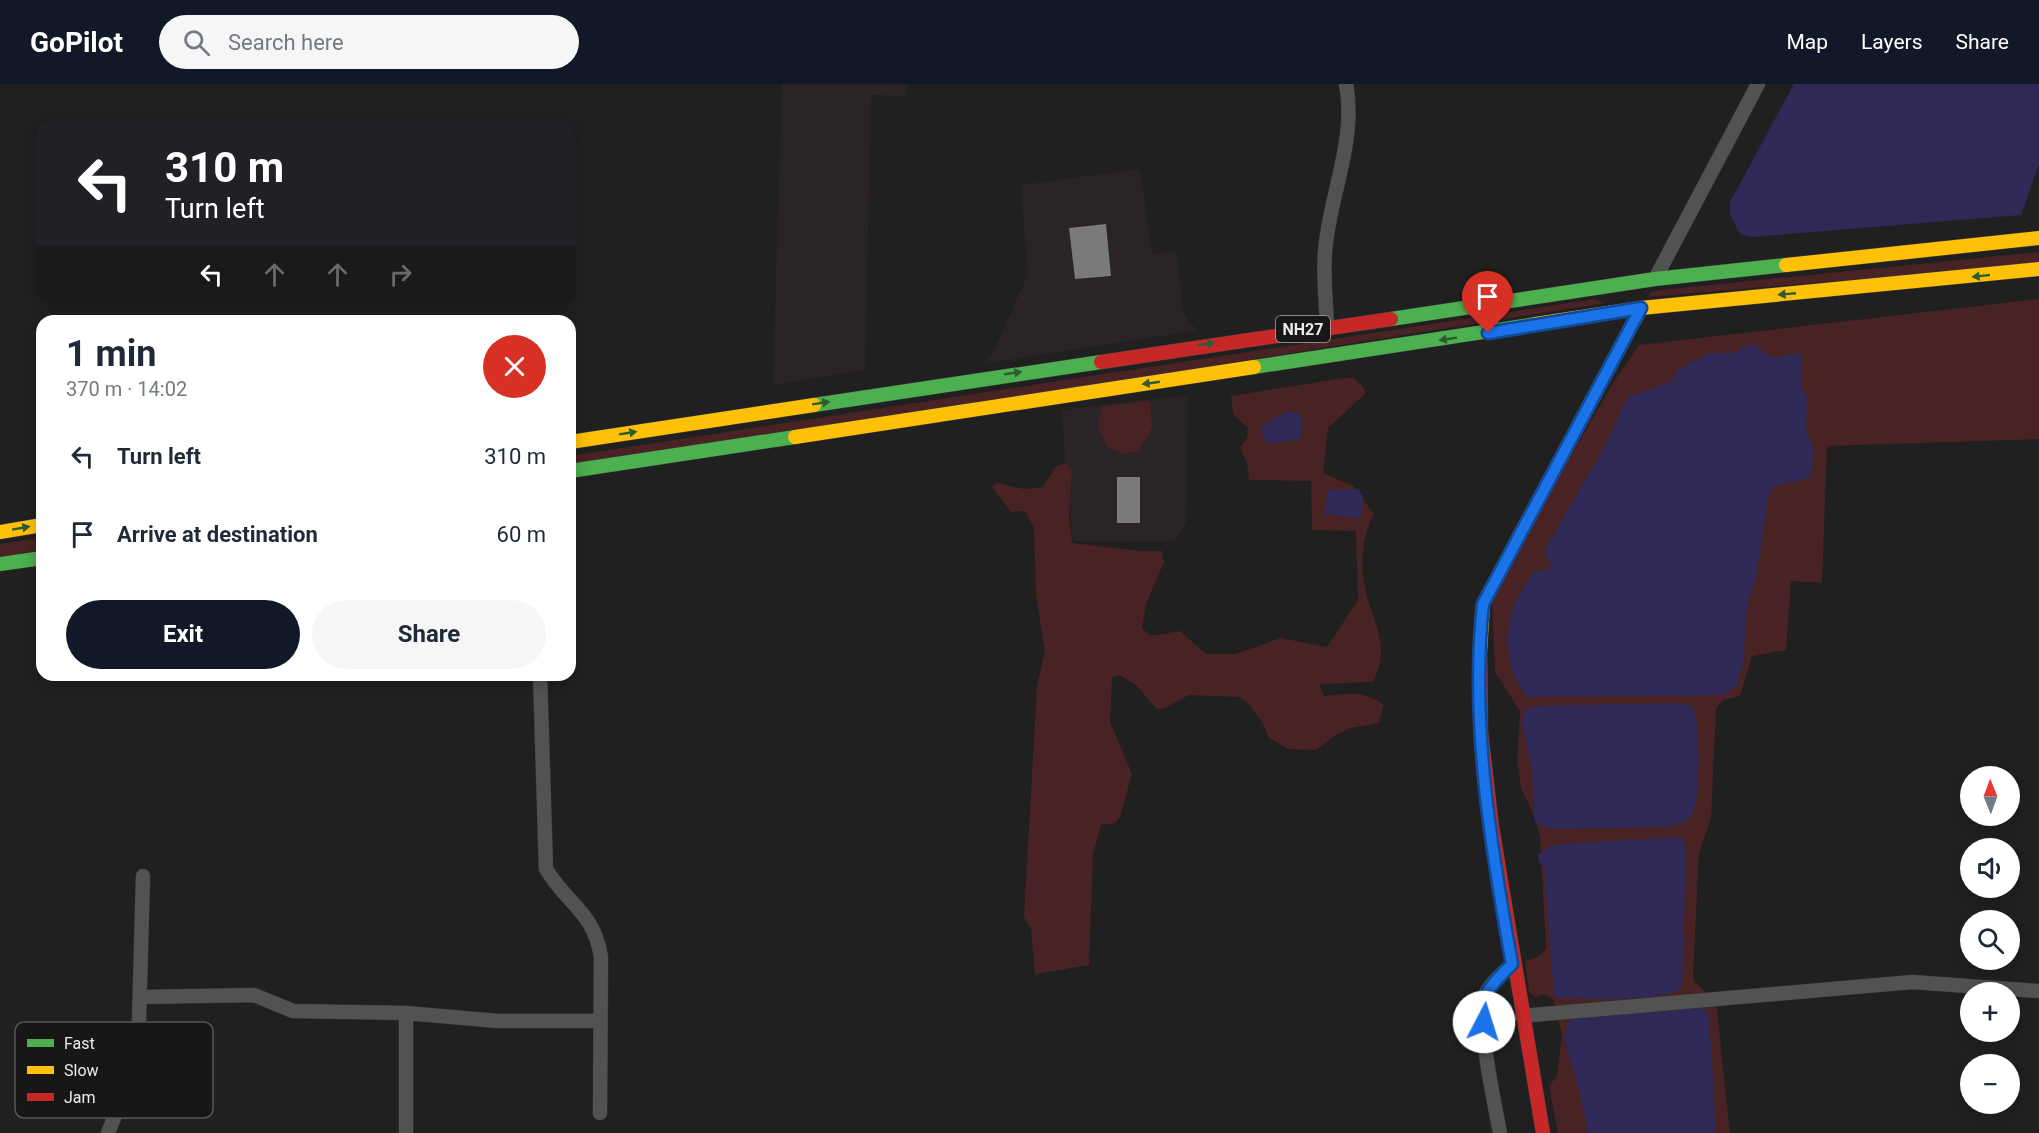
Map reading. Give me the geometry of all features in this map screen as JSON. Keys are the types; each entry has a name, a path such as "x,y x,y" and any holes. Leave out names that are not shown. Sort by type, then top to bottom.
{"main road":[{"name":"NH27","path":"576,441 1327,326 1655,279 2039,238"},
{"name":"NH27","path":"576,470 1641,308 2039,269"},
{"path":"1543,1133 1512,964 1485,782 1478,647 1483,604 1641,308"},
{"path":"0,532 36,526"},
{"path":"0,564 36,559"}],"street":[{"path":"1327,326 1325,252 1347,142 1350,104 1347,84"},
{"path":"1655,279 1758,84"},
{"path":"540,681 543,856 546,869 558,889 571,899 591,923 597,936 601,957 600,1113"},
{"path":"140,1022 143,876"},
{"path":"1500,1133 1487,1058 1482,1004 1487,990 1512,964"},
{"path":"1522,1016 1912,982 2039,991"},
{"path":"141,997 254,995 293,1011 406,1013 498,1021 600,1021"},
{"path":"406,1013 406,1133"},
{"path":"108,1133 114,1118"}],"shaded area":[{"path":"782,84 907,84 906,96 871,95 865,370 773,385"},
{"path":"1794,84 2039,84 2039,164 2021,215 1751,237 1740,234 1730,215 1730,202"},
{"path":"1140,169 1152,254 1177,251 1183,311 1190,324 1200,330 983,364 994,350 1028,274 1021,185"},
{"path":"2039,252 2039,264 1648,297 1650,293 1660,290"},
{"path":"1594,299 1605,303 576,467 576,455"},
{"path":"2039,299 2039,439 1827,446 1822,583 1791,581 1786,650 1752,656 1740,696 1723,700 1716,709 1711,818 1699,853 1693,976 1695,982 1716,1001 1730,1133 1558,1133 1549,1085 1557,1077 1562,1034 1553,999 1544,994 1535,997 1529,992 1525,961 1537,957 1546,949 1540,836 1521,788 1517,761 1520,711 1495,672 1492,603 1564,468 1613,383 1639,345"},
{"path":"1756,345 1766,354 1775,357 1799,353 1801,356 1801,385 1807,398 1806,429 1813,448 1812,476 1776,486 1769,493 1756,577 1747,606 1743,665 1736,687 1721,695 1528,697 1517,681 1510,661 1508,640 1511,614 1533,573 1553,567 1546,556 1546,548 1604,448 1627,398 1674,380 1675,371 1710,353 1736,353 1744,346"},
{"path":"1354,378 1364,388 1365,394 1328,428 1323,473 1353,486 1374,514 1363,547 1362,565 1367,596 1381,643 1381,655 1373,682 1319,684 1324,696 1355,694 1377,700 1384,705 1379,723 1351,728 1336,735 1316,750 1288,749 1269,738 1264,725 1248,703 1239,697 1189,695 1163,709 1156,708 1136,685 1119,675 1112,678 1110,722 1132,774 1120,817 1115,823 1101,825 1093,854 1089,965 1035,974 1031,928 1024,917 1037,686 1045,651 1036,594 1034,527 1025,511 1011,512 992,487 997,483 1024,489 1043,487 1055,467 1066,463 1072,470 1069,514 1072,543 1139,551 1162,551 1164,562 1146,604 1142,628 1150,636 1180,631 1206,654 1235,654 1281,638 1327,647 1358,600 1356,531 1312,530 1311,481 1249,480 1247,463 1240,448 1247,438 1248,428 1233,414 1231,396"},
{"path":"1188,395 1186,523 1175,541 1073,541 1061,410"},
{"path":"1150,401 1152,428 1138,451 1124,454 1107,447 1098,426 1102,406"},
{"path":"1285,412 1294,412 1301,416 1301,438 1293,441 1267,443 1261,431 1263,425"},
{"path":"1358,489 1363,497 1362,514 1359,518 1324,514 1328,490"},
{"path":"36,539 36,551 0,557 0,544"},
{"path":"1678,703 1692,706 1697,725 1697,791 1693,812 1688,819 1666,827 1554,829 1539,825 1534,819 1532,772 1522,721 1524,711 1535,706"},
{"path":"1682,838 1686,847 1682,988 1671,993 1641,998 1559,998 1554,995 1544,868 1539,862 1538,854 1553,845"},
{"path":"1698,1004 1709,1014 1716,1133 1588,1133 1578,1085 1564,1039 1568,1022 1574,1017"}],"building":[{"path":"1106,224 1111,276 1075,279 1069,228"},
{"path":"1117,477 1140,477 1140,523 1117,523"}],"traffic: fast":[{"path":"1391,319 1655,279 1786,265"},
{"path":"1254,367 1536,324"},
{"path":"814,405 1101,362"},
{"path":"576,470 795,437"},
{"path":"0,564 36,559"}],"traffic: slow":[{"path":"1786,265 2039,238"},
{"path":"1536,324 1641,308 2039,269"},
{"path":"1480,652 1483,604 1641,308"},
{"path":"795,437 1254,367"},
{"path":"576,441 814,405"},
{"path":"0,532 36,526"}],"traffic: jam":[{"path":"1101,362 1391,319"},
{"path":"1480,652 1481,732 1492,827 1543,1133"}],"route":[{"path":"1484,1022 1482,1004 1487,990 1512,964 1485,782 1478,647 1483,604 1641,308 1488,333"}]}
